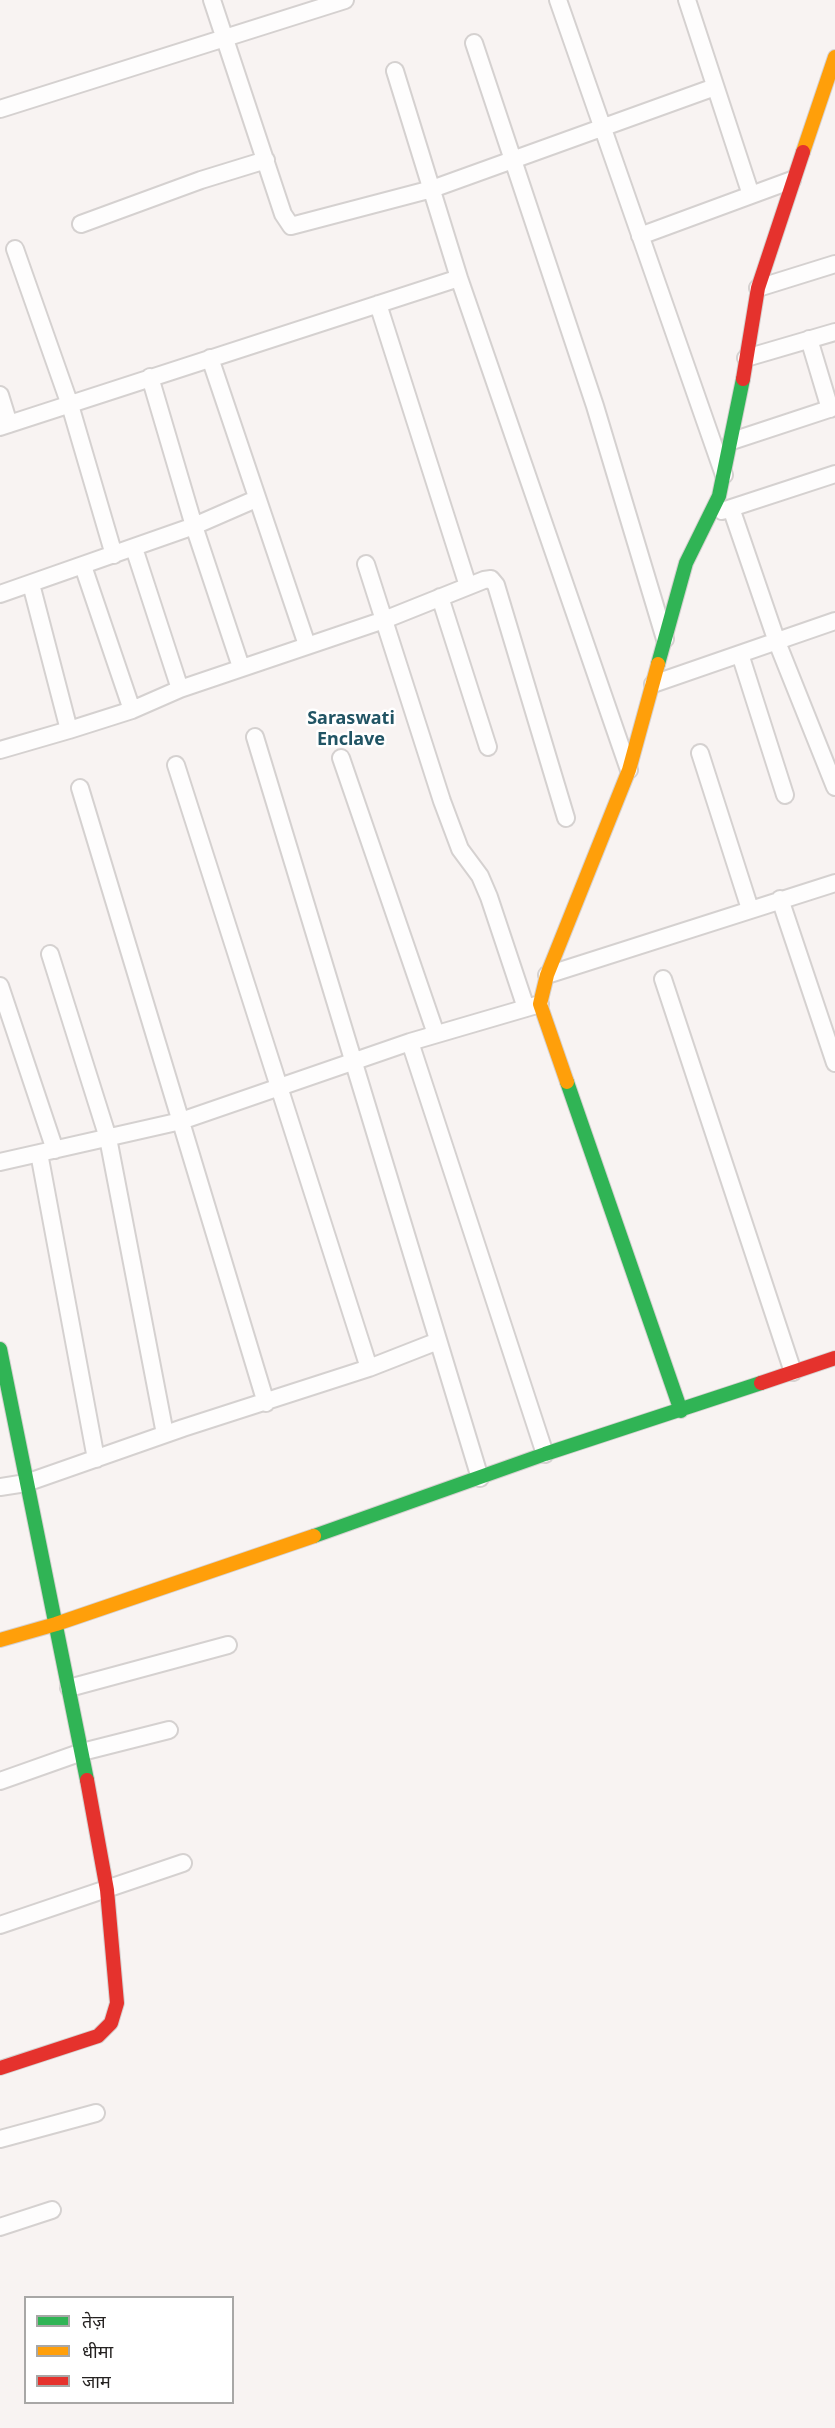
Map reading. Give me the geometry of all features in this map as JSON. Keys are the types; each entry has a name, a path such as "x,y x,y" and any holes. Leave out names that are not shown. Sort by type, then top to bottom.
{"street":[{"path":"212,0 283,214 291,225 432,189 715,87"},
{"path":"1,106 345,0"},
{"path":"558,0 724,475"},
{"path":"687,0 752,195"},
{"path":"474,43 595,406 664,639"},
{"path":"0,1162 181,1121 352,1061 533,1006 629,770 686,563 710,515 724,475 758,288 792,180 835,57"},
{"path":"395,71 459,278 629,770"},
{"path":"81,224 201,180 266,160"},
{"path":"640,236 792,180"},
{"path":"15,249 70,405 114,555"},
{"path":"758,288 835,264"},
{"path":"0,395 5,426 459,278"},
{"path":"378,304 468,586"},
{"path":"746,358 835,332"},
{"path":"732,441 832,408 809,339"},
{"path":"210,358 256,499 308,645"},
{"path":"150,377 194,526 241,667"},
{"path":"710,515 835,474"},
{"path":"1,589 31,584 134,548 194,526 256,499"},
{"path":"731,508 777,642 835,787"},
{"path":"134,548 180,689"},
{"path":"366,564 449,820 460,849 480,876 533,1006 681,1411"},
{"path":"83,566 132,710"},
{"path":"0,750 132,710 180,689 384,620 491,579 496,585 566,818"},
{"path":"31,584 69,730"},
{"path":"440,597 488,747"},
{"path":"653,684 835,621"},
{"path":"740,654 785,795"},
{"path":"255,737 480,1478"},
{"path":"700,753 750,909"},
{"path":"341,758 436,1034"},
{"path":"176,765 369,1368"},
{"path":"80,788 266,1403"},
{"path":"547,975 780,899 835,884"},
{"path":"780,899 835,1063"},
{"path":"50,954 108,1137 165,1434"},
{"path":"663,979 793,1372"},
{"path":"0,986 47,1151 96,1459"},
{"path":"411,1042 545,1454"},
{"path":"0,1487 26,1483 165,1434 266,1403 369,1368 438,1341"},
{"path":"0,1349 82,1752 106,1890 117,2003 111,2023 98,2036 0,2068"},
{"path":"0,1640 56,1624 545,1454 681,1411 835,1358"},
{"path":"69,1688 228,1645"},
{"path":"0,1781 82,1752 169,1730"},
{"path":"0,1925 183,1863"},
{"path":"0,2139 96,2113"},
{"path":"0,2227 52,2210"}],"traffic: fast":[{"path":"658,664 686,563 719,496 743,379"},
{"path":"567,1082 681,1411"},
{"path":"0,1349 87,1780"},
{"path":"314,1536 545,1454 761,1383"}],"traffic: slow":[{"path":"803,152 835,57"},
{"path":"567,1082 540,1004 547,975 629,770 658,664"},
{"path":"0,1640 56,1624 314,1536"}],"traffic: jam":[{"path":"743,379 758,288 803,152"},
{"path":"761,1383 835,1358"},
{"path":"0,2068 98,2036 111,2023 117,2003 107,1890 87,1780"}],"district":[{"name":"Saraswati Enclave","path":"351,729"}]}
